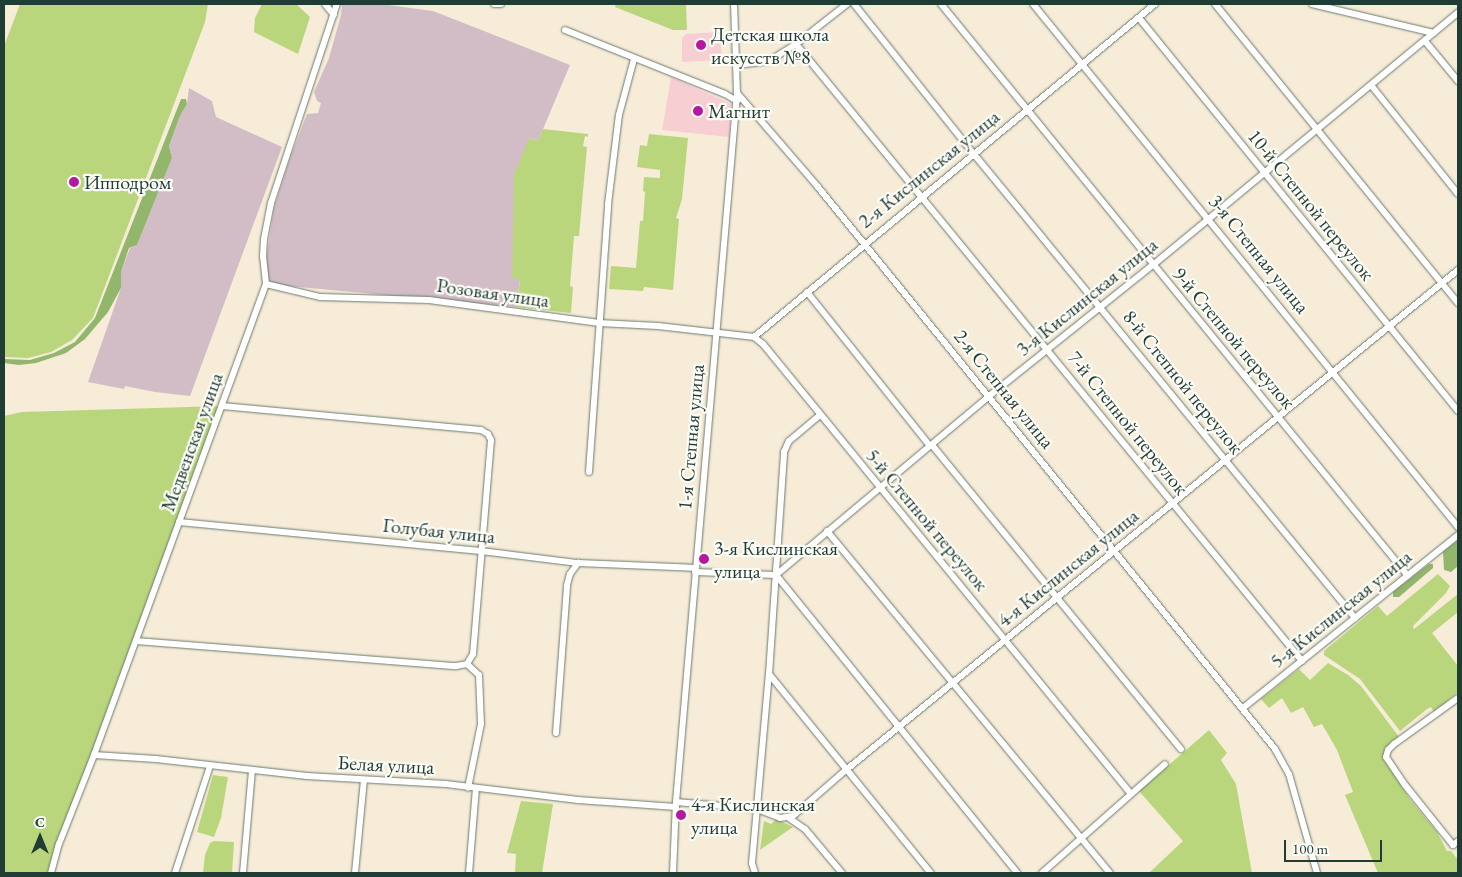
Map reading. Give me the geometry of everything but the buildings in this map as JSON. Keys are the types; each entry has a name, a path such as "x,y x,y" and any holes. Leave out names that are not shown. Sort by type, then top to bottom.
{"street":[{"path":"325,4 334,15"},
{"name":"Медвенская улица","path":"50,873 59,844 94,755 266,284 263,257 264,239 271,203 337,4"},
{"name":"1-я Степная улица","path":"673,873 676,805 695,570 737,93 734,4"},
{"path":"737,65 769,61 796,44 847,4"},
{"name":"8-й Степной переулок","path":"854,4 973,153 1355,618"},
{"name":"9-й Степной переулок","path":"941,4 1408,576"},
{"name":"3-я Степная улица","path":"1033,4 1210,219 1458,527"},
{"name":"2-я Кислинская улица","path":"754,337 973,153 1028,111 1155,4"},
{"path":"1216,4 1458,303"},
{"path":"1312,4 1434,33"},
{"name":"3-я Кислинская улица","path":"776,576 988,397 1210,219 1458,13"},
{"name":"10-й Степной переулок","path":"1139,18 1458,411"},
{"path":"565,30 725,94 736,101"},
{"path":"1425,40 1458,81"},
{"name":"7-й Степной переулок","path":"796,44 1302,661"},
{"path":"589,472 608,204 619,115 634,59"},
{"path":"1371,85 1458,194"},
{"name":"2-я Степная улица","path":"737,93 864,244 1276,749 1289,774 1317,873"},
{"name":"4-я Кислинская улица","path":"789,818 1458,270"},
{"name":"Розовая улица","path":"266,284 320,297 429,300 599,323 658,326 716,333"},
{"path":"807,292 1181,749"},
{"path":"716,333 754,337"},
{"name":"5-й Степной переулок","path":"754,337 763,344 1131,794"},
{"path":"136,641 456,666 467,664 473,654 480,551 491,440 488,434 481,430 222,406"},
{"path":"755,873 752,863 769,674 785,446 820,416"},
{"name":"Голубая улица","path":"179,522 480,551 578,563 695,570"},
{"path":"827,531 1110,873"},
{"name":"5-я Кислинская улица","path":"1243,708 1458,536"},
{"path":"556,733 568,584 570,574 578,563"},
{"path":"695,570 776,576 1017,873"},
{"path":"467,664 479,675 481,706 481,724 468,788"},
{"path":"769,674 931,873"},
{"path":"1456,843 1404,785 1386,757 1388,750 1394,744 1458,698"},
{"name":"Белая улица","path":"94,755 364,780 476,788 578,800 676,805"},
{"path":"1042,873 1165,764"},
{"path":"175,873 210,766"},
{"path":"243,873 252,770"},
{"path":"355,873 364,780"},
{"path":"468,873 476,788"},
{"path":"676,805 758,809 780,818 789,818 805,829 842,873"}],"shaded area":[{"path":"342,4 381,4 433,11 570,65 538,141 529,138 520,280 516,307 266,284 267,253 274,208 307,114 318,113 321,103 317,101 314,92 329,58 341,15"},
{"name":"Детская школа искусств №8","path":"720,32 722,60 682,62 682,38 686,34"},
{"path":"671,77 731,104 729,137 662,130"},
{"path":"189,88 212,101 216,117 282,147 190,396 125,386 124,389 88,382 121,288 121,272 130,248 137,245 172,158 169,146 180,116 187,104"}],"green space":[{"name":"Ипподром","path":"20,4 208,4 205,22 93,318 72,340 51,352 28,358 4,357 4,46"},
{"path":"262,4 296,4 310,17 298,54 254,32 255,18"},
{"path":"616,4 686,4 687,30 673,30 615,7"},
{"path":"181,99 186,99 187,104 180,116 169,146 172,158 137,245 129,248 121,272 121,288 108,312 85,339 66,353 36,363 19,365 4,363 4,359 30,360 54,353 75,342 95,318"},
{"path":"543,129 588,134 588,137 585,136 583,146 587,147 579,236 574,236 570,286 573,287 571,313 516,307 520,281 512,277 514,175 529,138 538,141"},
{"path":"649,134 688,138 682,199 676,218 679,219 673,290 644,287 643,291 609,289 611,266 636,268 640,221 643,221 644,177 660,178 660,170 637,167 640,145 647,146"},
{"path":"222,406 49,873 4,873 4,416 22,412"},
{"path":"1458,540 1458,566 1451,572 1444,570 1443,552"},
{"path":"1429,564 1433,564 1433,568 1399,597 1393,597 1393,592"},
{"path":"1438,574 1450,586 1446,593 1413,626 1414,629 1458,594 1458,612 1432,633 1458,666 1458,692 1434,712 1431,707 1427,709 1400,731 1360,679 1324,655 1324,651 1378,606 1387,616"},
{"path":"1328,663 1348,675 1361,686 1399,737 1387,748 1392,771 1409,798 1437,832 1447,851 1451,851 1458,860 1458,873 1378,873 1345,795 1353,792 1337,750 1322,724 1314,727 1303,707 1291,713 1282,698 1269,708 1261,699 1299,669 1310,680"},
{"path":"1209,730 1227,753 1221,760 1236,784 1252,873 1151,873 1183,841 1139,791"},
{"path":"213,775 228,777 221,818 214,837 197,832"},
{"path":"521,801 553,804 542,873 515,873 516,854 507,853"},
{"path":"776,819 793,827 760,850 764,821 771,824"},
{"path":"214,841 234,842 232,873 203,873 205,855 210,843"}],"place":[{"name":"Детская школа искусств №8","path":"701,45"},
{"name":"Магнит","path":"698,111"},
{"name":"Ипподром","path":"74,182"},
{"name":"3-я Кислинская улица","path":"704,559"},
{"name":"4-я Кислинская улица","path":"681,815"}]}
